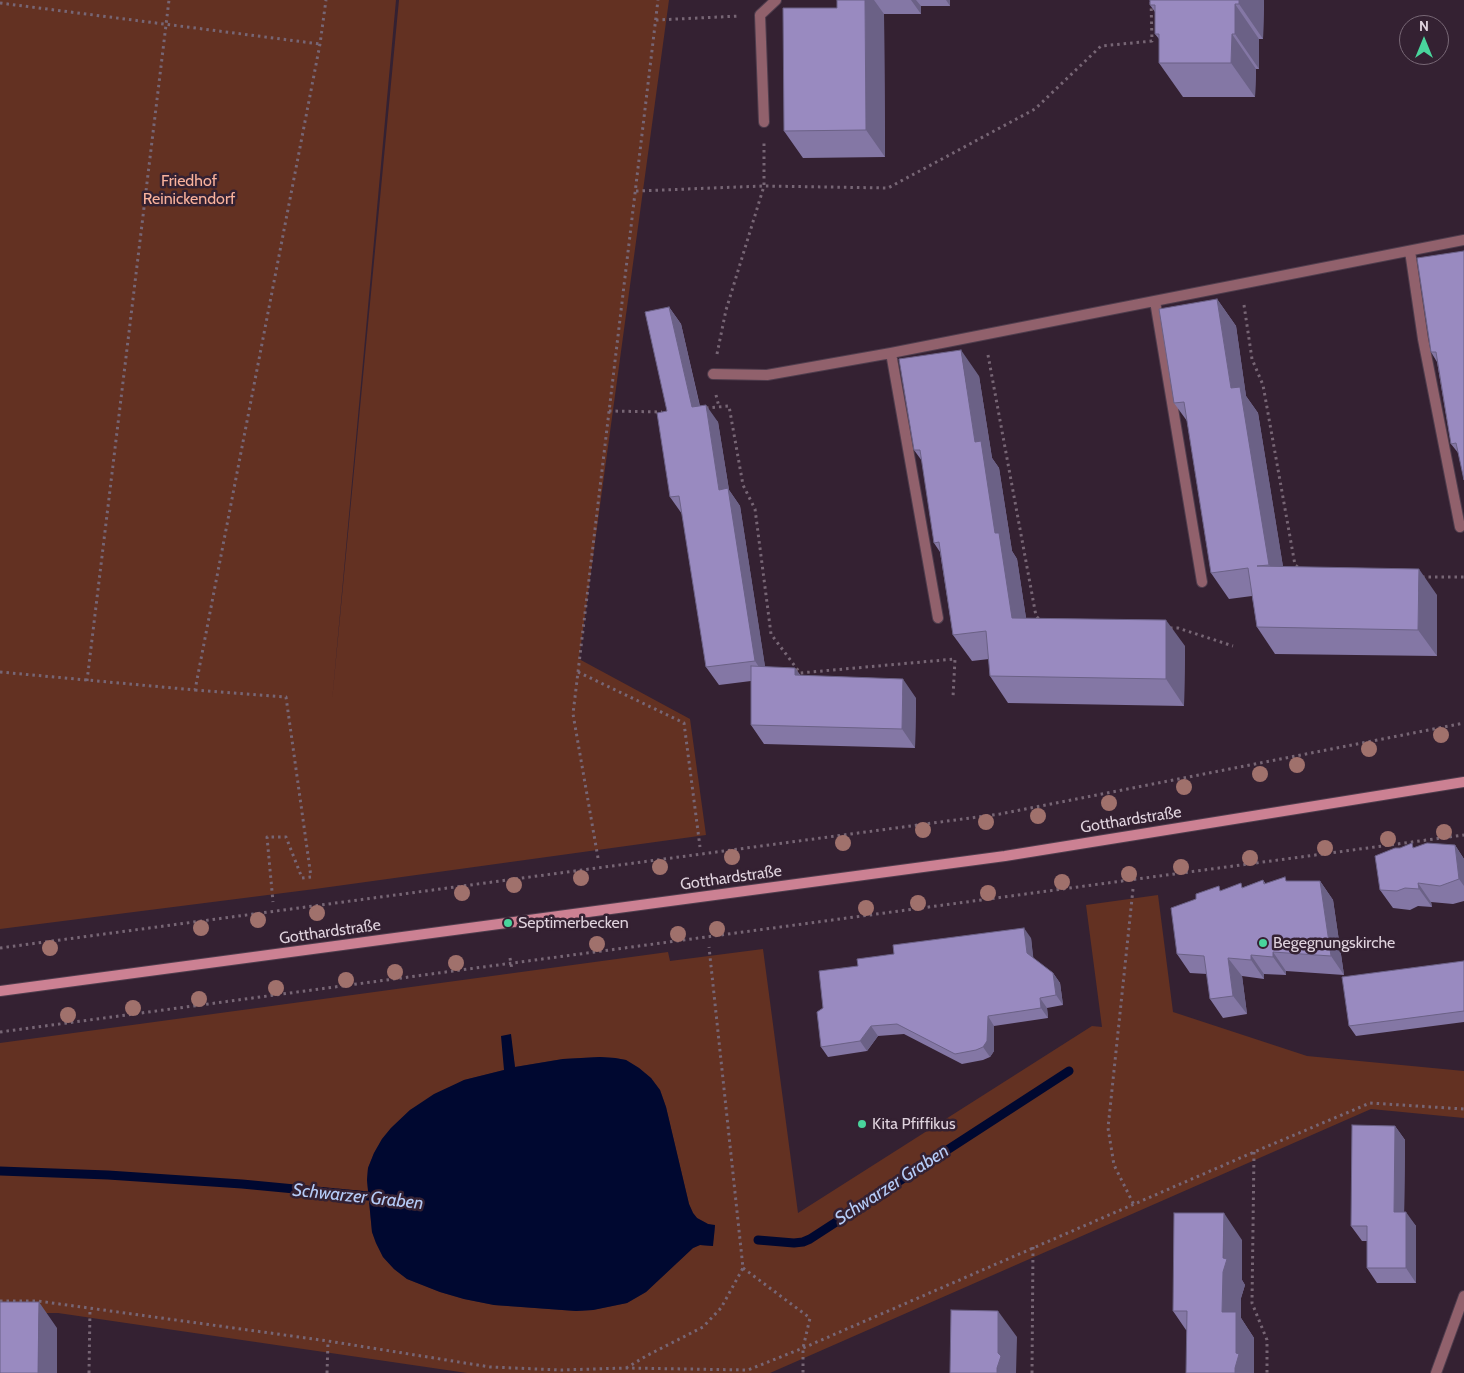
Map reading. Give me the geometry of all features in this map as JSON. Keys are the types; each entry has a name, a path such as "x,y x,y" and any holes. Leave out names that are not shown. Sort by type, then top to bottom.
{"main road":[{"name":"Gotthardstraße","path":"0,991 1005,856 1464,782"}],"street":[{"path":"764,122 760,15 776,0"},
{"path":"712,374 767,374 891,353 1464,240"},
{"path":"1410,251 1423,339 1460,527"},
{"path":"1155,301 1202,582"},
{"path":"891,353 938,618"},
{"path":"1436,1373 1464,1296"}],"path":[{"path":"87,681 169,0"},
{"path":"195,690 320,44 326,0"},
{"path":"598,858 574,714 658,0"},
{"path":"636,191 764,186 888,188 1035,109 1101,46 1152,41 1151,0"},
{"path":"0,3 320,44"},
{"path":"656,20 760,15"},
{"path":"718,407 712,374 726,310 764,186 764,122"},
{"path":"1244,304 1252,359 1263,385 1295,565 1305,573"},
{"path":"988,354 1036,616 1042,622"},
{"path":"700,409 729,406 743,485 755,509 771,634 800,673 955,659 953,697"},
{"path":"609,411 664,412"},
{"path":"1416,577 1464,577"},
{"path":"1168,628 1178,628 1233,646"},
{"path":"0,672 286,697 311,877 302,878 286,837 267,837 274,902"},
{"path":"578,672 684,723 700,847"},
{"path":"0,948 1000,814 1464,723"},
{"path":"0,1032 1464,835"},
{"path":"1133,889 1108,1128 1114,1165 1134,1205"},
{"path":"626,1368 703,1327 721,1308 743,1268 709,947"},
{"path":"510,958 512,970"},
{"path":"0,1301 38,1301 328,1341 490,1367 561,1372 626,1368 748,1370 1370,1103 1464,1109"},
{"path":"1254,1152 1252,1304 1267,1340 1267,1373"},
{"path":"1032,1373 1033,1247"},
{"path":"743,1268 810,1318 803,1348 803,1373"},
{"path":"89,1373 90,1309"},
{"path":"327,1373 328,1341"}],"green space":[{"name":"Friedhof Reinickendorf","path":"0,0 396,0 332,701 399,0 669,0 579,659 690,719 706,835 315,889 0,929"},
{"path":"1158,895 1173,1012 1307,1056 1464,1071 1464,1118 1371,1109 770,1373 467,1373 58,1313 0,1313 0,1043 668,952 670,961 763,949 798,1213 1092,1026 1102,1027 1086,905","holes":["510,1034 515,1067 563,1059 615,1058 626,1060 651,1078 660,1090 666,1107 689,1204 697,1218 715,1226 712,1246 700,1245 693,1248 646,1292 627,1303 593,1310 576,1311 494,1305 464,1299 407,1279 394,1269 383,1257 372,1232 367,1180 368,1168 382,1139 410,1110 464,1080 504,1070"]}],"water":[{"path":"511,1034 515,1067 563,1059 615,1058 626,1060 639,1068 651,1078 660,1090 666,1107 689,1204 697,1218 708,1224 715,1225 713,1246 700,1245 693,1248 646,1292 627,1303 593,1310 576,1311 494,1305 464,1299 407,1279 383,1257 376,1243 372,1232 367,1180 368,1168 382,1139 410,1110 434,1094 464,1080 504,1070 501,1036"}],"building":[{"path":"837,0 865,0 866,130 784,131 783,8 837,8"},
{"path":"1150,0 1239,0 1239,4 1235,4 1235,34 1232,34 1231,63 1159,63 1159,34 1155,34 1155,5 1150,5"},
{"path":"1464,251 1464,480 1456,443 1451,444 1436,352 1431,352 1417,258"},
{"path":"1217,299 1231,388 1240,387 1269,565 1257,566 1419,569 1418,630 1257,627 1248,568 1211,573 1184,402 1174,403 1159,309"},
{"path":"669,307 692,407 706,405 719,490 728,488 755,661 706,667 679,496 670,497 657,413 667,411 645,312"},
{"path":"961,350 975,442 981,441 995,533 999,533 1012,618 1166,620 1166,679 990,676 986,631 953,635 939,542 934,543 920,450 914,450 899,359"},
{"path":"751,666 795,668 795,675 903,679 902,729 751,725"},
{"path":"1412,843 1413,848 1427,843 1455,845 1459,879 1440,886 1418,883 1419,889 1380,890 1375,856"},
{"name":"Begegnungskirche","path":"1285,877 1286,881 1320,881 1331,956 1273,952 1273,957 1251,955 1251,960 1228,958 1233,996 1210,999 1204,956 1177,954 1171,908 1196,899 1196,894 1219,886 1220,891 1241,883 1242,888 1263,880 1264,884"},
{"path":"1024,928 1027,953 1053,973 1056,995 1040,998 1041,1008 988,1016 987,1041 983,1047 955,1054 897,1024 871,1026 860,1041 821,1047 817,1012 823,1008 819,971 858,966 857,959 894,954 893,945"},
{"path":"1464,961 1464,1011 1349,1026 1342,977"},
{"path":"1352,1125 1395,1126 1394,1212 1406,1212 1406,1268 1367,1268 1367,1226 1351,1226"},
{"path":"1174,1213 1224,1213 1223,1258 1227,1259 1223,1272 1222,1312 1236,1312 1236,1353 1239,1354 1235,1373 1186,1373 1187,1311 1173,1311"},
{"path":"0,1302 39,1302 38,1373 0,1373"},
{"path":"951,1310 998,1311 998,1353 1001,1356 997,1373 950,1373"}],"waterway":[{"name":"Schwarzer Graben","path":"758,1240 794,1243 810,1239 1069,1071"},
{"name":"Schwarzer Graben","path":"0,1171 108,1175 242,1184 379,1197"}],"place":[{"name":"Septimerbecken","path":"508,923"},
{"name":"Begegnungskirche","path":"1263,943"},
{"name":"Kita Pfiffikus","path":"862,1124"}]}
